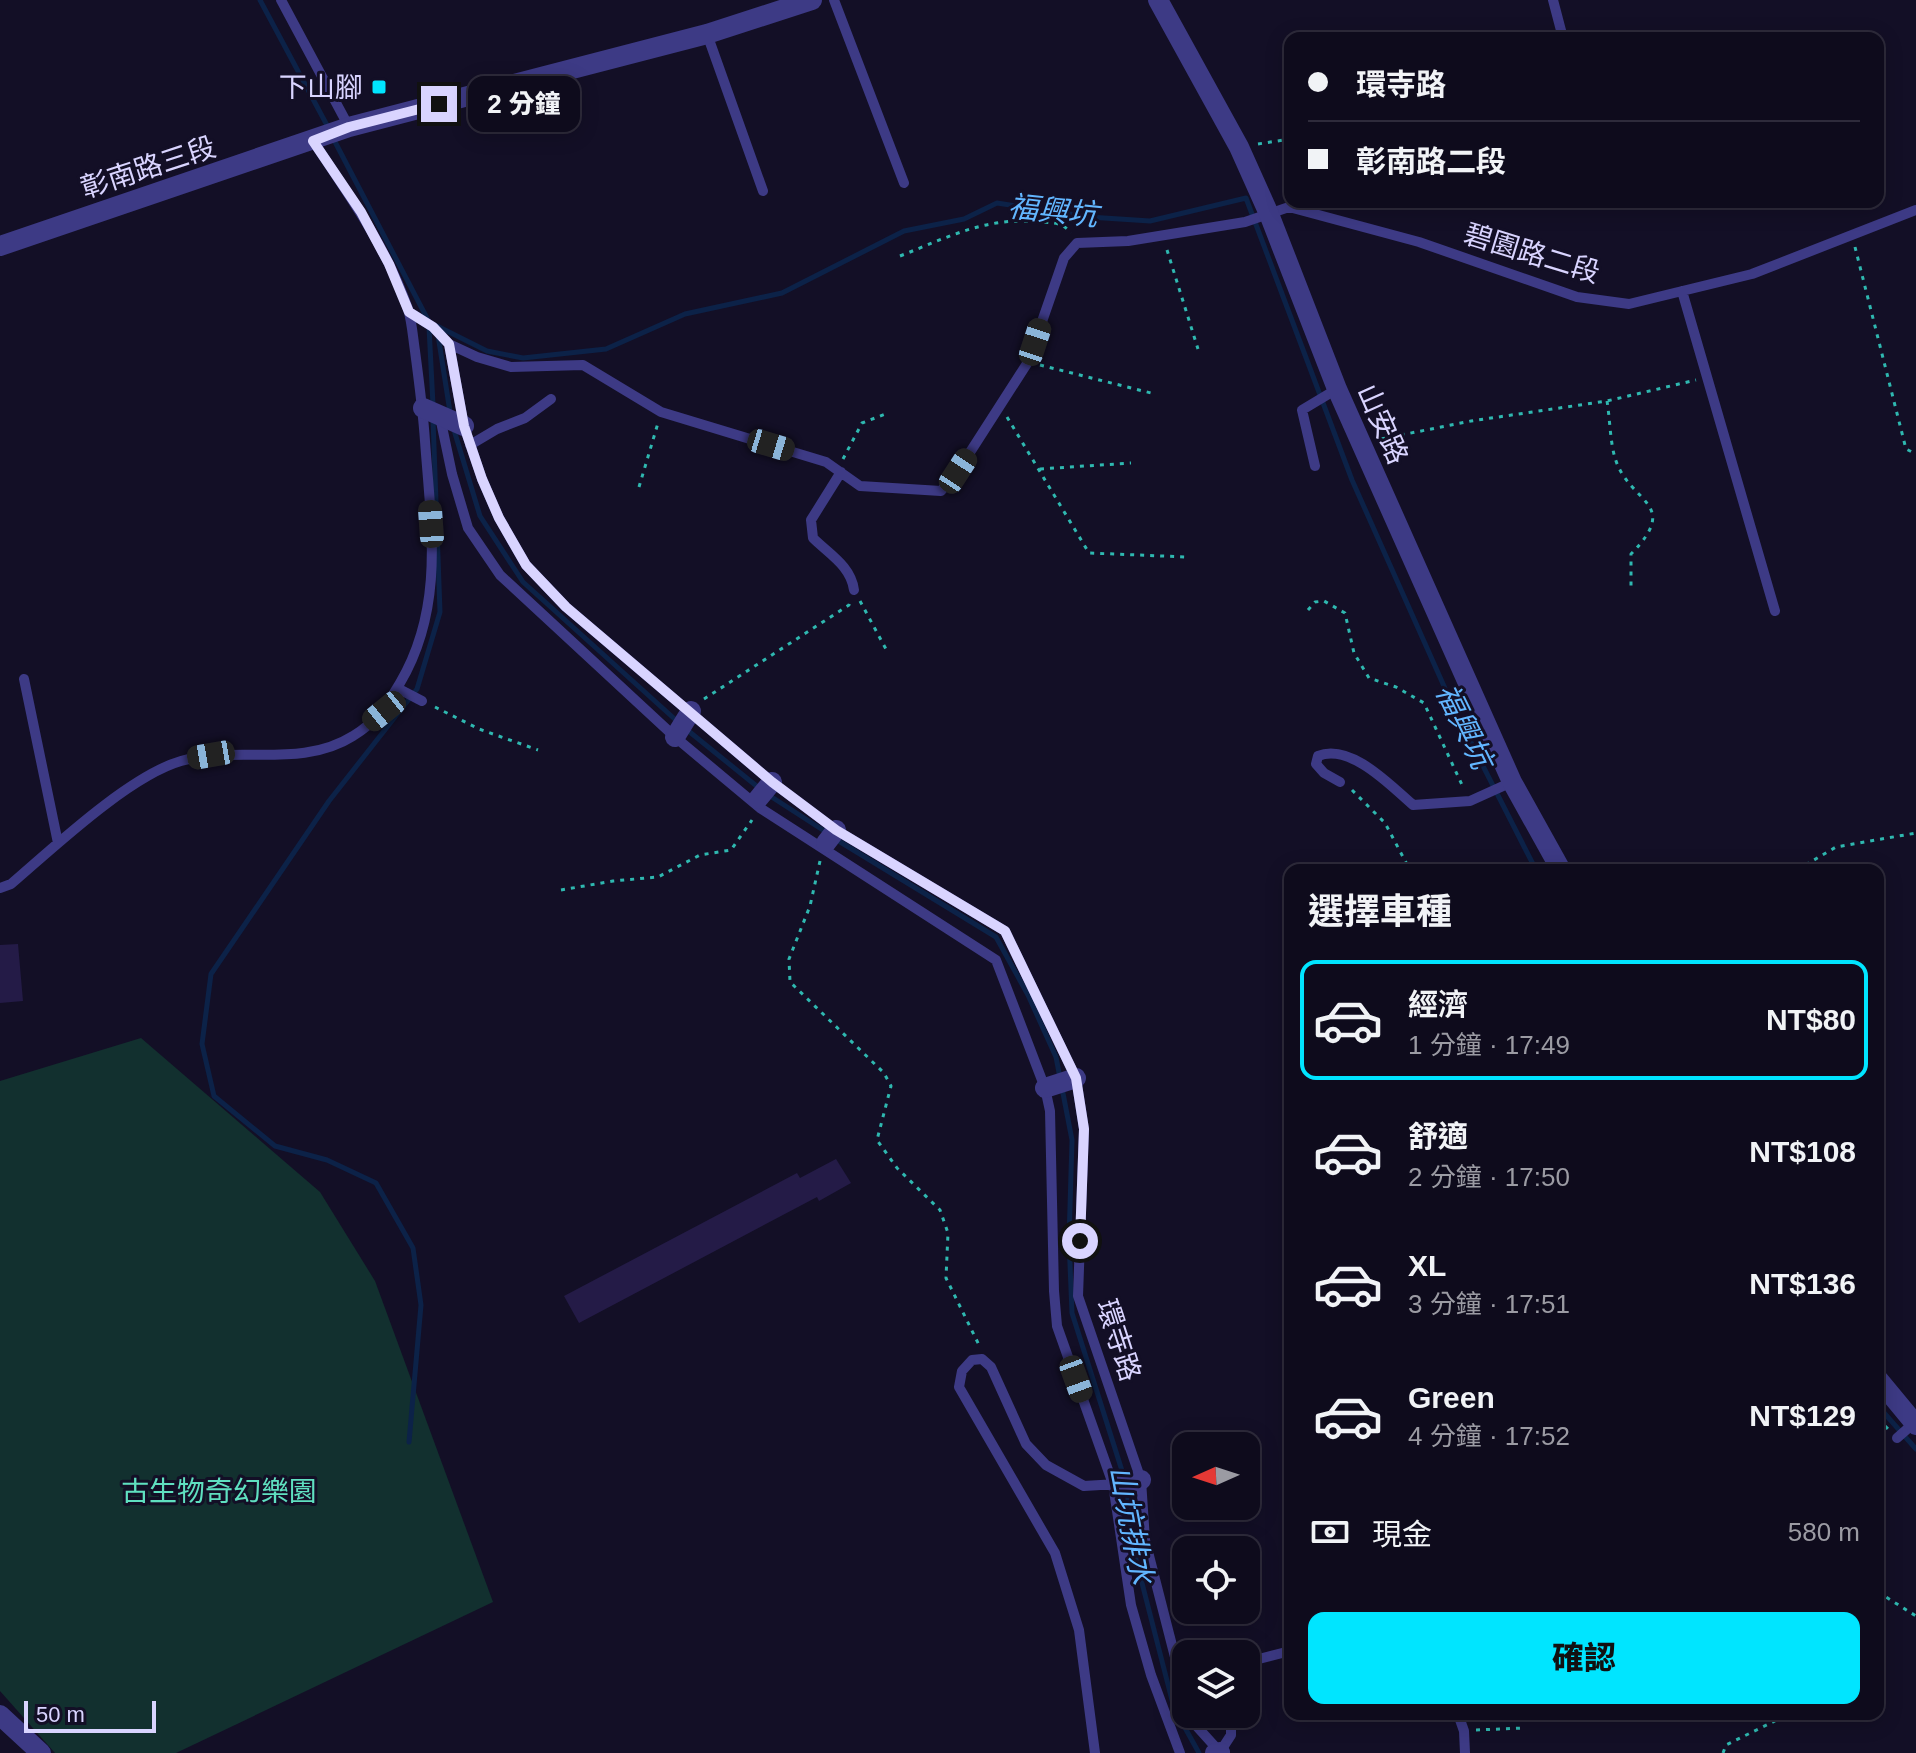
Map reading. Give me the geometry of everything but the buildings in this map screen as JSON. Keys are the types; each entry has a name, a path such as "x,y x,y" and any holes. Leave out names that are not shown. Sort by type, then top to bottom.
{"street":[{"name":"彰南路三段","path":"0,246 349,127 707,34 812,0"},
{"name":"山安路","path":"1158,0 1239,147 1269,214 1337,389 1512,782 1558,864"},
{"path":"432,412 467,435"},
{"path":"1884,1386 1915,1424"},
{"path":"0,1715 41,1753"}],"lane":[{"path":"281,0 349,127"},
{"path":"834,0 904,183"},
{"path":"1553,0 1561,32"},
{"path":"707,34 763,191"},
{"path":"0,888 11,884 58,843 151,774 180,761 211,755 320,751 353,736 384,711 413,661 428,615 433,553 432,412 409,312 389,264 361,212 313,141"},
{"name":"碧園路二段","path":"1077,243 1128,241 1245,222 1286,208"},
{"name":"碧園路二段","path":"1293,208 1419,242 1577,297 1629,304 1752,274 1916,210"},
{"path":"409,312 433,327 449,344 477,357 511,367 583,365 661,412 826,462 860,486 941,491 958,471 1028,362 1064,258 1077,243"},
{"path":"1682,291 1775,611"},
{"name":"環寺路","path":"449,344 467,435 499,518 526,565 682,726 764,794 830,838 1005,931 1084,1129 1078,1296 1172,1645"},
{"path":"1315,466 1302,410 1337,389"},
{"path":"467,435 497,429 525,418 551,399"},
{"name":"環寺路","path":"432,412 468,528 500,575 764,794 830,838 996,960 1063,1082"},
{"path":"841,472 811,520 813,538 841,561 853,581 854,590"},
{"path":"24,679 58,843"},
{"path":"397,688 422,701"},
{"path":"1340,782 1316,764 1318,756 1327,753 1373,769 1413,805 1470,801 1512,782"},
{"name":"環寺路","path":"1063,1082 1050,1111 1057,1326 1126,1483 1131,1605 1151,1675 1180,1753"},
{"path":"1095,1753 1079,1630 1055,1553 959,1387 962,1371 972,1360 982,1359 991,1367 1026,1444 1046,1465 1084,1486 1126,1483"},
{"path":"1897,1438 1915,1424"},
{"path":"1260,1659 1284,1653"},
{"path":"1460,1720 1465,1753"},
{"path":"1198,1728 1217,1752 1231,1735 1231,1728"}],"path":[{"path":"1239,147 1284,140"},
{"path":"900,256 989,222 1017,219 1060,224 1068,229 1077,243"},
{"path":"1163,235 1198,349"},
{"path":"1853,235 1902,437 1906,449 1916,454"},
{"path":"1028,362 1155,394"},
{"path":"1361,443 1471,421 1607,401 1707,377"},
{"path":"1607,401 1615,460 1632,487 1652,509 1654,523 1644,541 1631,554 1631,591"},
{"path":"1001,404 1089,553 1186,557"},
{"path":"639,487 661,412"},
{"path":"841,472 843,458 862,423 888,413"},
{"path":"1040,469 1131,463"},
{"path":"682,726 699,703 849,605 854,590"},
{"path":"854,590 887,651"},
{"path":"1308,610 1315,602 1324,601 1345,613 1354,653 1369,678 1396,687 1424,703 1470,801"},
{"path":"422,701 479,729 538,750"},
{"path":"1340,782 1355,792 1385,823 1407,864"},
{"path":"561,890 658,877 700,855 731,850 764,794"},
{"path":"1807,864 1836,847 1916,833"},
{"path":"830,838 810,906 789,959 790,982 884,1073 891,1086 877,1140 897,1168 940,1210 948,1233 946,1278 970,1331 991,1367"},
{"path":"1884,1596 1916,1616"},
{"path":"1723,1753 1726,1745 1777,1720"},
{"path":"1464,1731 1523,1728"}],"green space":[{"name":"古生物奇幻樂園","path":"141,1038 320,1192 375,1281 493,1602 176,1753 55,1753 0,1691 0,1081"}],"waterway":[{"name":"福興坑","path":"260,0 329,129"},
{"name":"福興坑","path":"333,138 428,320"},
{"name":"福興坑","path":"437,326 487,351 523,358 606,349 685,314 782,293 904,231 964,219 997,203 1089,217 1150,221 1246,198 1352,480 1456,713 1533,864"},
{"path":"429,327 433,405"},
{"name":"山坑排水","path":"438,335 450,412"},
{"path":"409,1442 421,1305 413,1248 376,1183 327,1160 275,1146 214,1096 202,1044 211,974 329,801 417,689 440,612 433,419"},
{"name":"山坑排水","path":"454,430 480,516 523,582 678,722"},
{"name":"山坑排水","path":"686,729 759,788"},
{"name":"山坑排水","path":"767,794 829,834"},
{"name":"山坑排水","path":"837,840 996,937 1028,995 1056,1057 1060,1078"},
{"name":"山坑排水","path":"1062,1088 1072,1140 1069,1240 1072,1313 1124,1477"},
{"name":"福興坑","path":"1884,1413 1916,1449"},
{"name":"山坑排水","path":"1127,1486 1131,1540 1174,1708 1199,1753"}],"place":[{"name":"下山腳","path":"379,87"}],"route":[{"path":"439,104 349,127 313,141 361,212 389,264 409,312 433,327 449,344 464,426 499,518 526,565 566,607 772,782 836,830 1005,931 1076,1078 1084,1129 1080,1241"}]}
